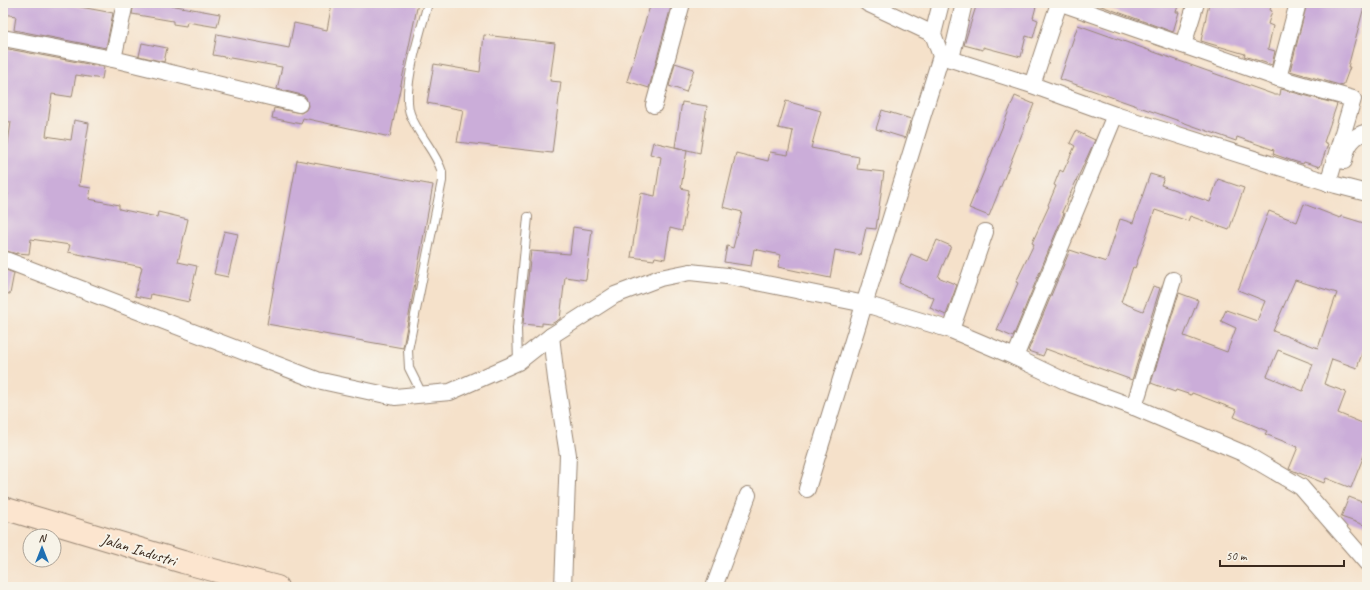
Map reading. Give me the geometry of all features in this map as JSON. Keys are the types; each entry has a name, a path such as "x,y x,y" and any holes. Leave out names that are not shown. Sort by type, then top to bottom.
{"street":[{"path":"113,60 125,3"},
{"path":"654,105 682,3"},
{"path":"868,3 933,34 946,57 1032,85 1115,115 1334,185 1367,193"},
{"path":"933,34 941,3"},
{"path":"807,489 865,304 964,3"},
{"path":"1032,85 1060,3 1098,9 1183,45 1278,78 1353,99 1334,185"},
{"path":"1183,45 1196,3"},
{"path":"1278,78 1298,3"},
{"path":"3,38 113,60 299,104"},
{"path":"1015,357 1115,115"},
{"path":"1334,185 1346,151 1358,134 1367,132"},
{"path":"951,330 985,232"},
{"path":"3,259 317,380 395,397 450,392 518,362 551,336 615,295 660,278 690,272 727,276 865,304 951,330 1015,357 1070,384 1134,407 1245,454 1301,487 1367,563"},
{"path":"1134,407 1173,280"},
{"path":"551,336 568,455 563,587"},
{"path":"714,587 748,495"},
{"name":"Jalan Industri","path":"3,508 183,562 276,587"}],"lane":[{"path":"422,394 409,368 408,350 441,188 442,172 413,121 408,101 408,84 428,3"},
{"path":"518,362 517,329 528,217"}],"building":[{"path":"3,3 59,3 113,13 106,48 14,30 16,16 3,14"},
{"path":"134,3 159,3 220,14 217,27 187,22 186,26 173,24 173,21 132,14"},
{"path":"332,3 418,3 390,137 303,118 301,124 272,118 274,108 301,113 306,110 308,106 306,97 277,89 282,67 213,55 217,34 289,48 294,23 327,30"},
{"path":"651,3 672,3 649,88 627,81"},
{"path":"977,3 1037,3 1033,18 1038,20 1033,38 1026,36 1021,57 983,47 983,50 964,45"},
{"path":"1093,3 1179,3 1176,12 1179,12 1173,32"},
{"path":"1209,3 1272,3 1270,10 1272,11 1268,24 1273,26 1268,49 1275,51 1272,65 1244,56 1245,54 1201,41"},
{"path":"1307,3 1365,3 1348,67 1350,67 1343,86 1290,71"},
{"path":"1078,25 1275,95 1280,95 1281,89 1337,104 1324,142 1328,144 1320,167 1304,162 1303,164 1290,160 1273,154 1274,150 1237,137 1236,141 1060,79"},
{"path":"484,35 555,43 550,81 561,82 552,153 457,142 463,110 427,103 434,64 480,72"},
{"path":"142,43 167,48 164,62 139,56"},
{"path":"3,48 104,67 102,79 76,75 72,97 52,94 46,136 71,140 74,120 89,123 79,186 91,188 89,199 119,205 119,209 157,217 158,212 188,219 178,262 197,266 189,302 151,294 150,299 135,296 142,267 68,252 70,245 31,239 29,254 17,254 3,250 3,221 8,193 3,192 3,150 7,150 11,122 3,121"},
{"path":"675,63 694,69 686,92 669,86"},
{"path":"1015,96 1034,104 989,216 969,208"},
{"path":"786,101 821,111 811,148 859,157 857,169 884,172 876,229 866,228 860,255 835,250 830,278 778,267 781,255 754,249 751,266 724,262 727,246 733,248 742,212 723,207 736,153 768,161 770,152 788,155 793,131 778,128"},
{"path":"682,102 707,106 700,153 675,147"},
{"path":"882,110 911,119 905,138 876,129"},
{"path":"1076,131 1095,140 1062,212 1064,213 1013,337 997,330 1018,283 1016,282 1034,244 1032,243 1049,206 1048,205 1056,186 1054,185 1060,170 1063,172 1075,146 1070,143"},
{"path":"653,142 687,150 681,188 689,190 682,231 670,228 665,259 655,257 654,260 631,257 641,193 655,196 661,157 650,154"},
{"path":"297,160 433,185 403,348 267,324"},
{"path":"1150,174 1164,178 1161,185 1210,202 1218,179 1244,188 1229,230 1190,216 1188,221 1155,210 1135,268 1133,267 1121,302 1143,311 1153,286 1160,288 1132,380 1046,349 1043,356 1028,351 1070,250 1106,262 1120,219 1133,223"},
{"path":"1304,204 1340,218 1341,216 1367,224 1367,339 1357,368 1332,359 1324,384 1346,392 1338,413 1367,425 1367,448 1351,488 1326,478 1324,483 1289,469 1298,447 1265,434 1267,431 1234,417 1237,410 1192,393 1191,395 1176,390 1175,392 1151,383 1179,293 1198,300 1184,336 1227,352 1236,328 1221,321 1226,310 1257,321 1265,301 1238,290 1269,211 1297,222","holes":["1295,280 1337,293 1318,348 1273,331","1278,350 1313,364 1303,391 1267,376"]},
{"path":"573,227 592,230 586,280 565,277 560,319 551,324 542,323 542,326 523,324 531,251 570,254"},
{"path":"224,231 238,234 228,277 214,274"},
{"path":"937,240 951,246 938,277 957,285 946,315 930,308 934,298 899,283 911,254 928,261"},
{"path":"3,269 14,273 10,294 3,293"},
{"path":"1349,497 1367,504 1367,526 1341,517"}]}
